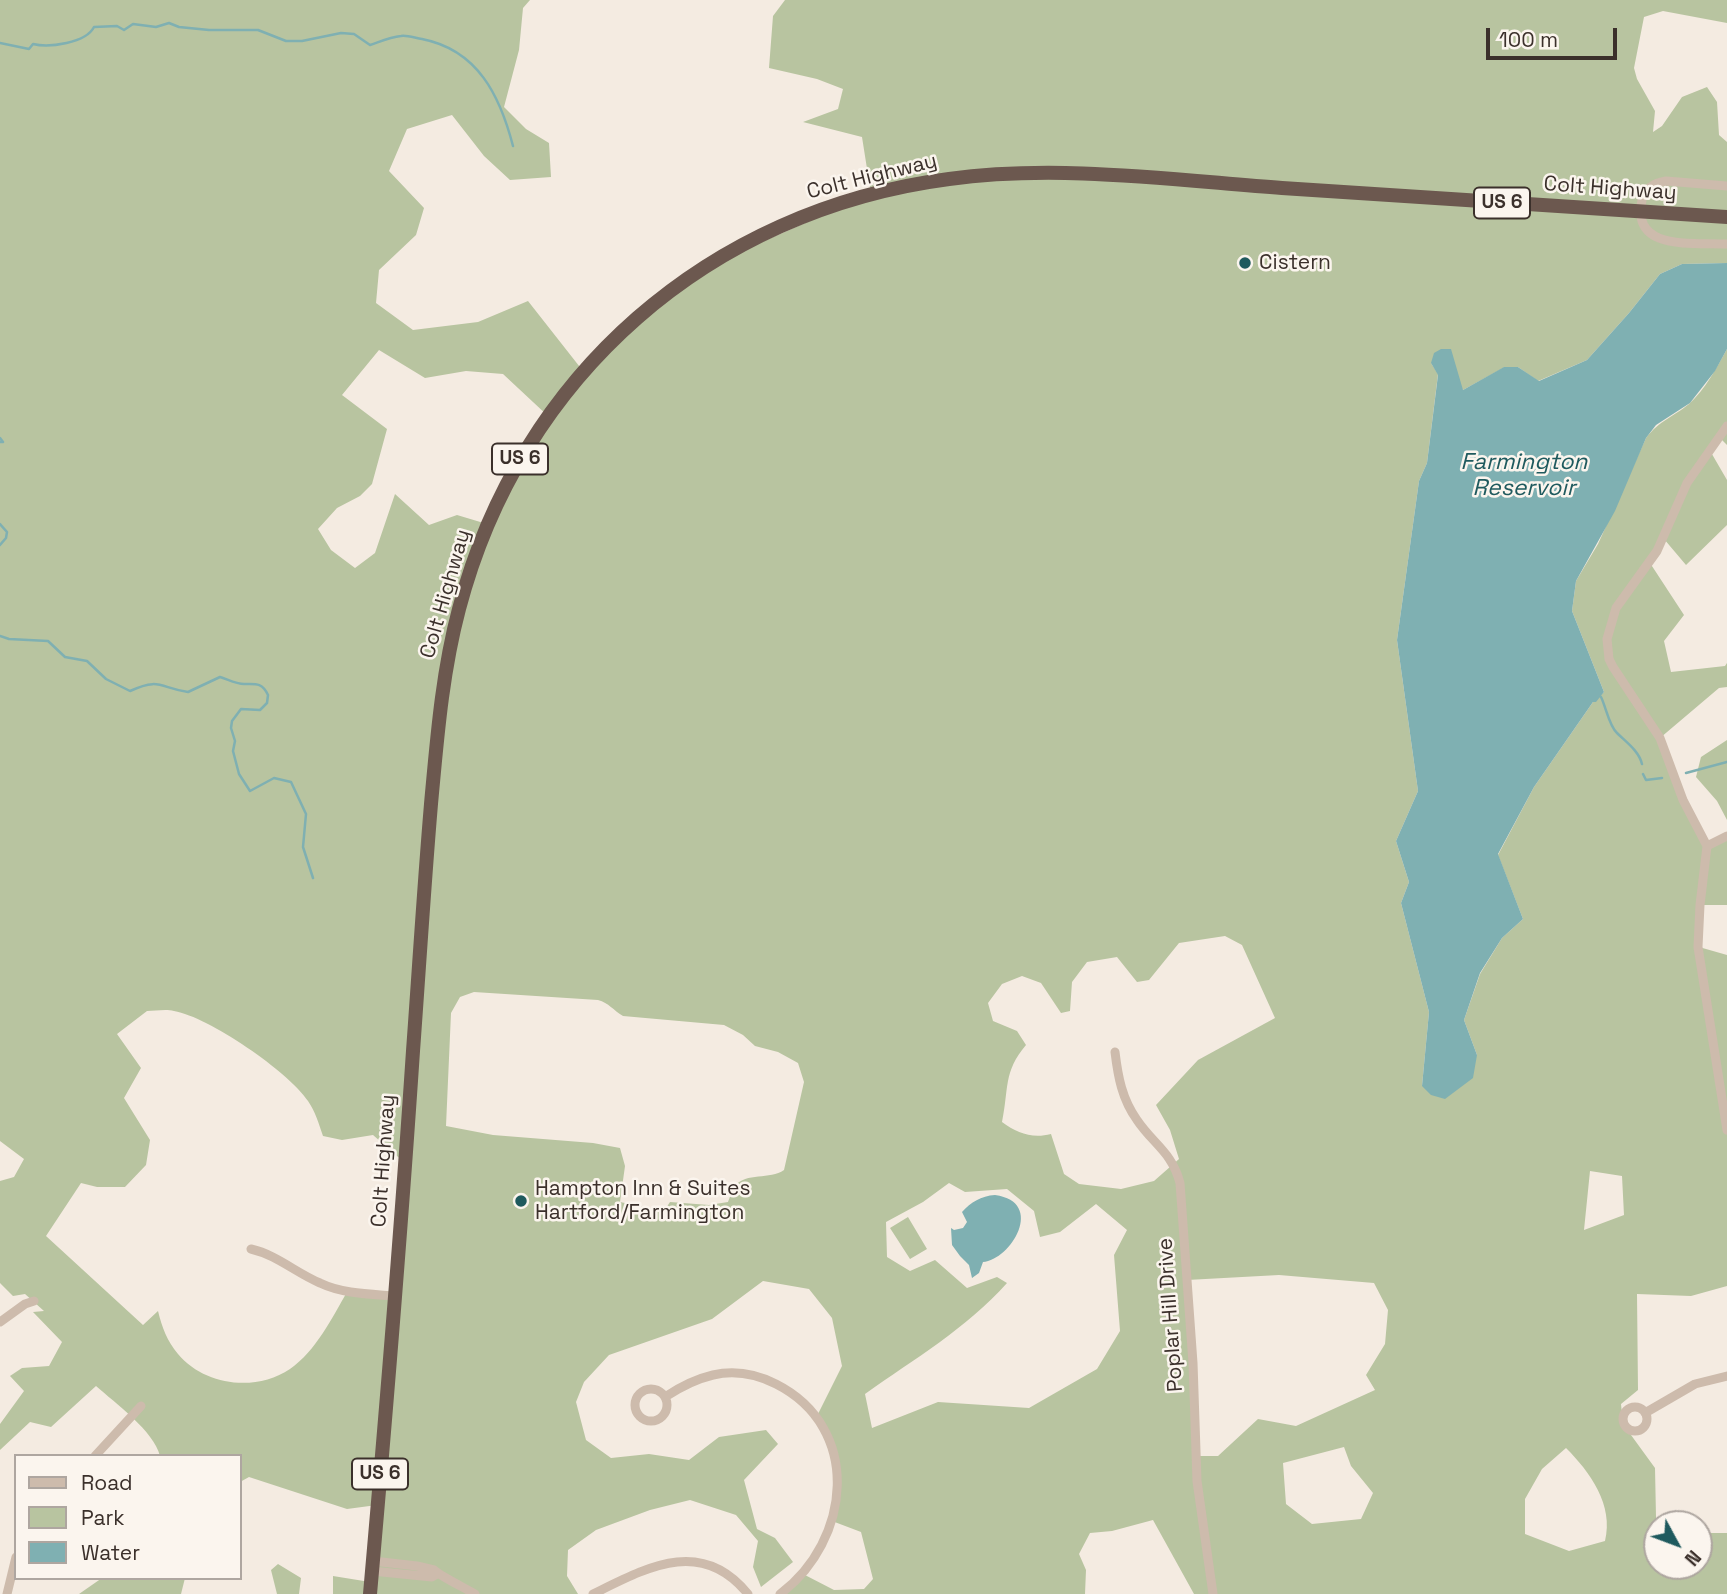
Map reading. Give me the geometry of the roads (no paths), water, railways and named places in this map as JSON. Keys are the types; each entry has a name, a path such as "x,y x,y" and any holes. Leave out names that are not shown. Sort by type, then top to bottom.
{"highway":[{"name":"Colt Highway","path":"370,1594 396,1296 438,734 446,672 458,612 487,524 530,442 583,371 638,317 677,285 711,262 783,224 861,197 957,177 1089,175 1727,218"}],"street":[{"path":"1727,186 1666,181 1656,183 1645,193 1641,212 1643,228 1654,237 1670,241 1727,244"},
{"path":"1727,426 1687,483 1657,551 1616,608 1607,639 1609,659 1660,738 1683,800 1707,846 1698,947 1727,1130"},
{"path":"1707,846 1727,836"},
{"name":"Poplar Hill Drive","path":"1115,1052 1120,1087 1125,1099 1138,1121 1173,1161 1180,1183 1193,1363 1197,1481 1213,1594"},
{"path":"251,1248 272,1256 323,1285 347,1292 396,1296"},
{"path":"0,1322 25,1304 34,1301"},
{"path":"664,1397 682,1386 716,1374 754,1375 789,1391 817,1418 827,1434 837,1470 836,1508 814,1560 803,1574 780,1594"},
{"path":"1645,1413 1695,1384 1727,1376"},
{"path":"97,1454 141,1406"},
{"path":"593,1594 655,1565 682,1561 695,1562 721,1571 748,1594"},
{"path":"7,1594 14,1565"},
{"path":"372,1566 432,1577 437,1574 475,1594"}],"water":[{"name":"Farmington Reservoir","path":"1727,263 1727,349 1715,371 1690,403 1656,425 1646,438 1615,511 1576,581 1572,611 1604,692 1593,702 1534,787 1498,854 1523,919 1502,938 1480,973 1464,1020 1477,1055 1473,1078 1445,1099 1431,1095 1422,1086 1429,1012 1401,903 1409,882 1396,841 1418,791 1397,640 1419,481 1427,463 1438,375 1431,363 1434,353 1441,349 1451,349 1463,390 1504,367 1518,367 1539,381 1587,360 1660,274 1682,264"},
{"path":"995,1195 1010,1200 1019,1208 1019,1230 1004,1252 983,1262 979,1273 972,1278 969,1265 952,1245 951,1228 963,1228 967,1222 962,1212 969,1205 981,1198"}],"waterway":[{"path":"0,43 29,49 33,44 57,45 75,40 94,27 117,26 124,30 133,24 156,27 169,23 179,27 209,30 258,30 286,41 302,41 341,33 354,34 370,45 403,36 422,39 458,53 484,78 501,110 513,146"},
{"path":"0,438 3,442 0,442"},
{"path":"0,524 7,532 0,545"},
{"path":"0,636 48,641 65,657 87,661 106,679 130,691 154,684 188,692 220,677 263,688 268,695 267,703 260,710 241,709 232,721 235,741 233,751 239,774 250,791 274,778 291,782 306,814 303,847 313,878"},
{"path":"1601,697 1614,730 1635,751 1642,764"},
{"path":"1686,773 1727,762"},
{"path":"1643,774 1646,780 1662,778"}],"place":[{"name":"Cistern","path":"1245,263"},
{"name":"Hampton Inn & Suites Hartford/Farmington","path":"521,1201"}]}
